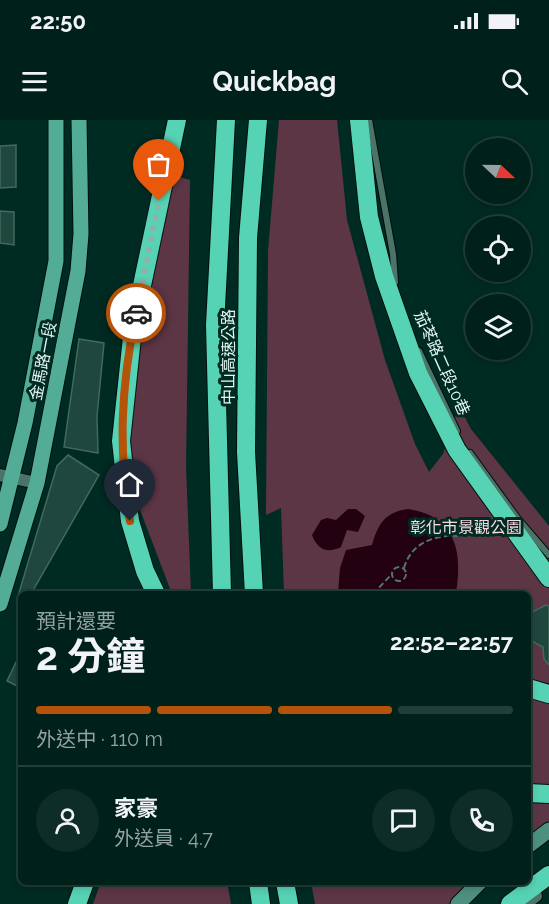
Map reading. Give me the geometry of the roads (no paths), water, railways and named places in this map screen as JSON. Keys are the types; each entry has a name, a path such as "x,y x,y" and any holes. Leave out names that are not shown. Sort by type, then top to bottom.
{"highway":[{"path":"155,591 145,571 130,521 121,441 133,328 177,120"},
{"name":"中山高速公路","path":"222,591 215,325 226,120"},
{"name":"中山高速公路","path":"254,591 246,452 248,250 258,120"},
{"path":"359,120 369,217 384,276 418,373 457,450 549,578"},
{"path":"531,689 549,694"},
{"path":"531,793 549,794"},
{"path":"510,904 549,875"},
{"path":"77,904 84,885"},
{"path":"258,885 261,904"},
{"path":"286,885 289,904"}],"main road":[{"name":"金馬路一段","path":"0,524 6,477 56,261 56,120"},
{"name":"金馬路一段","path":"0,604 37,483 78,272 81,234 80,120"}],"street":[{"path":"6,477 37,483"},
{"path":"531,844 549,830"},
{"path":"458,904 477,885"},
{"path":"525,904 536,896"}],"lane":[{"name":"茄苳路二段10巷","path":"369,120 393,254 393,275 412,337 463,443 518,519 549,555"}],"park label":[{"name":"彰化市景觀公園","path":"466,527"}]}
